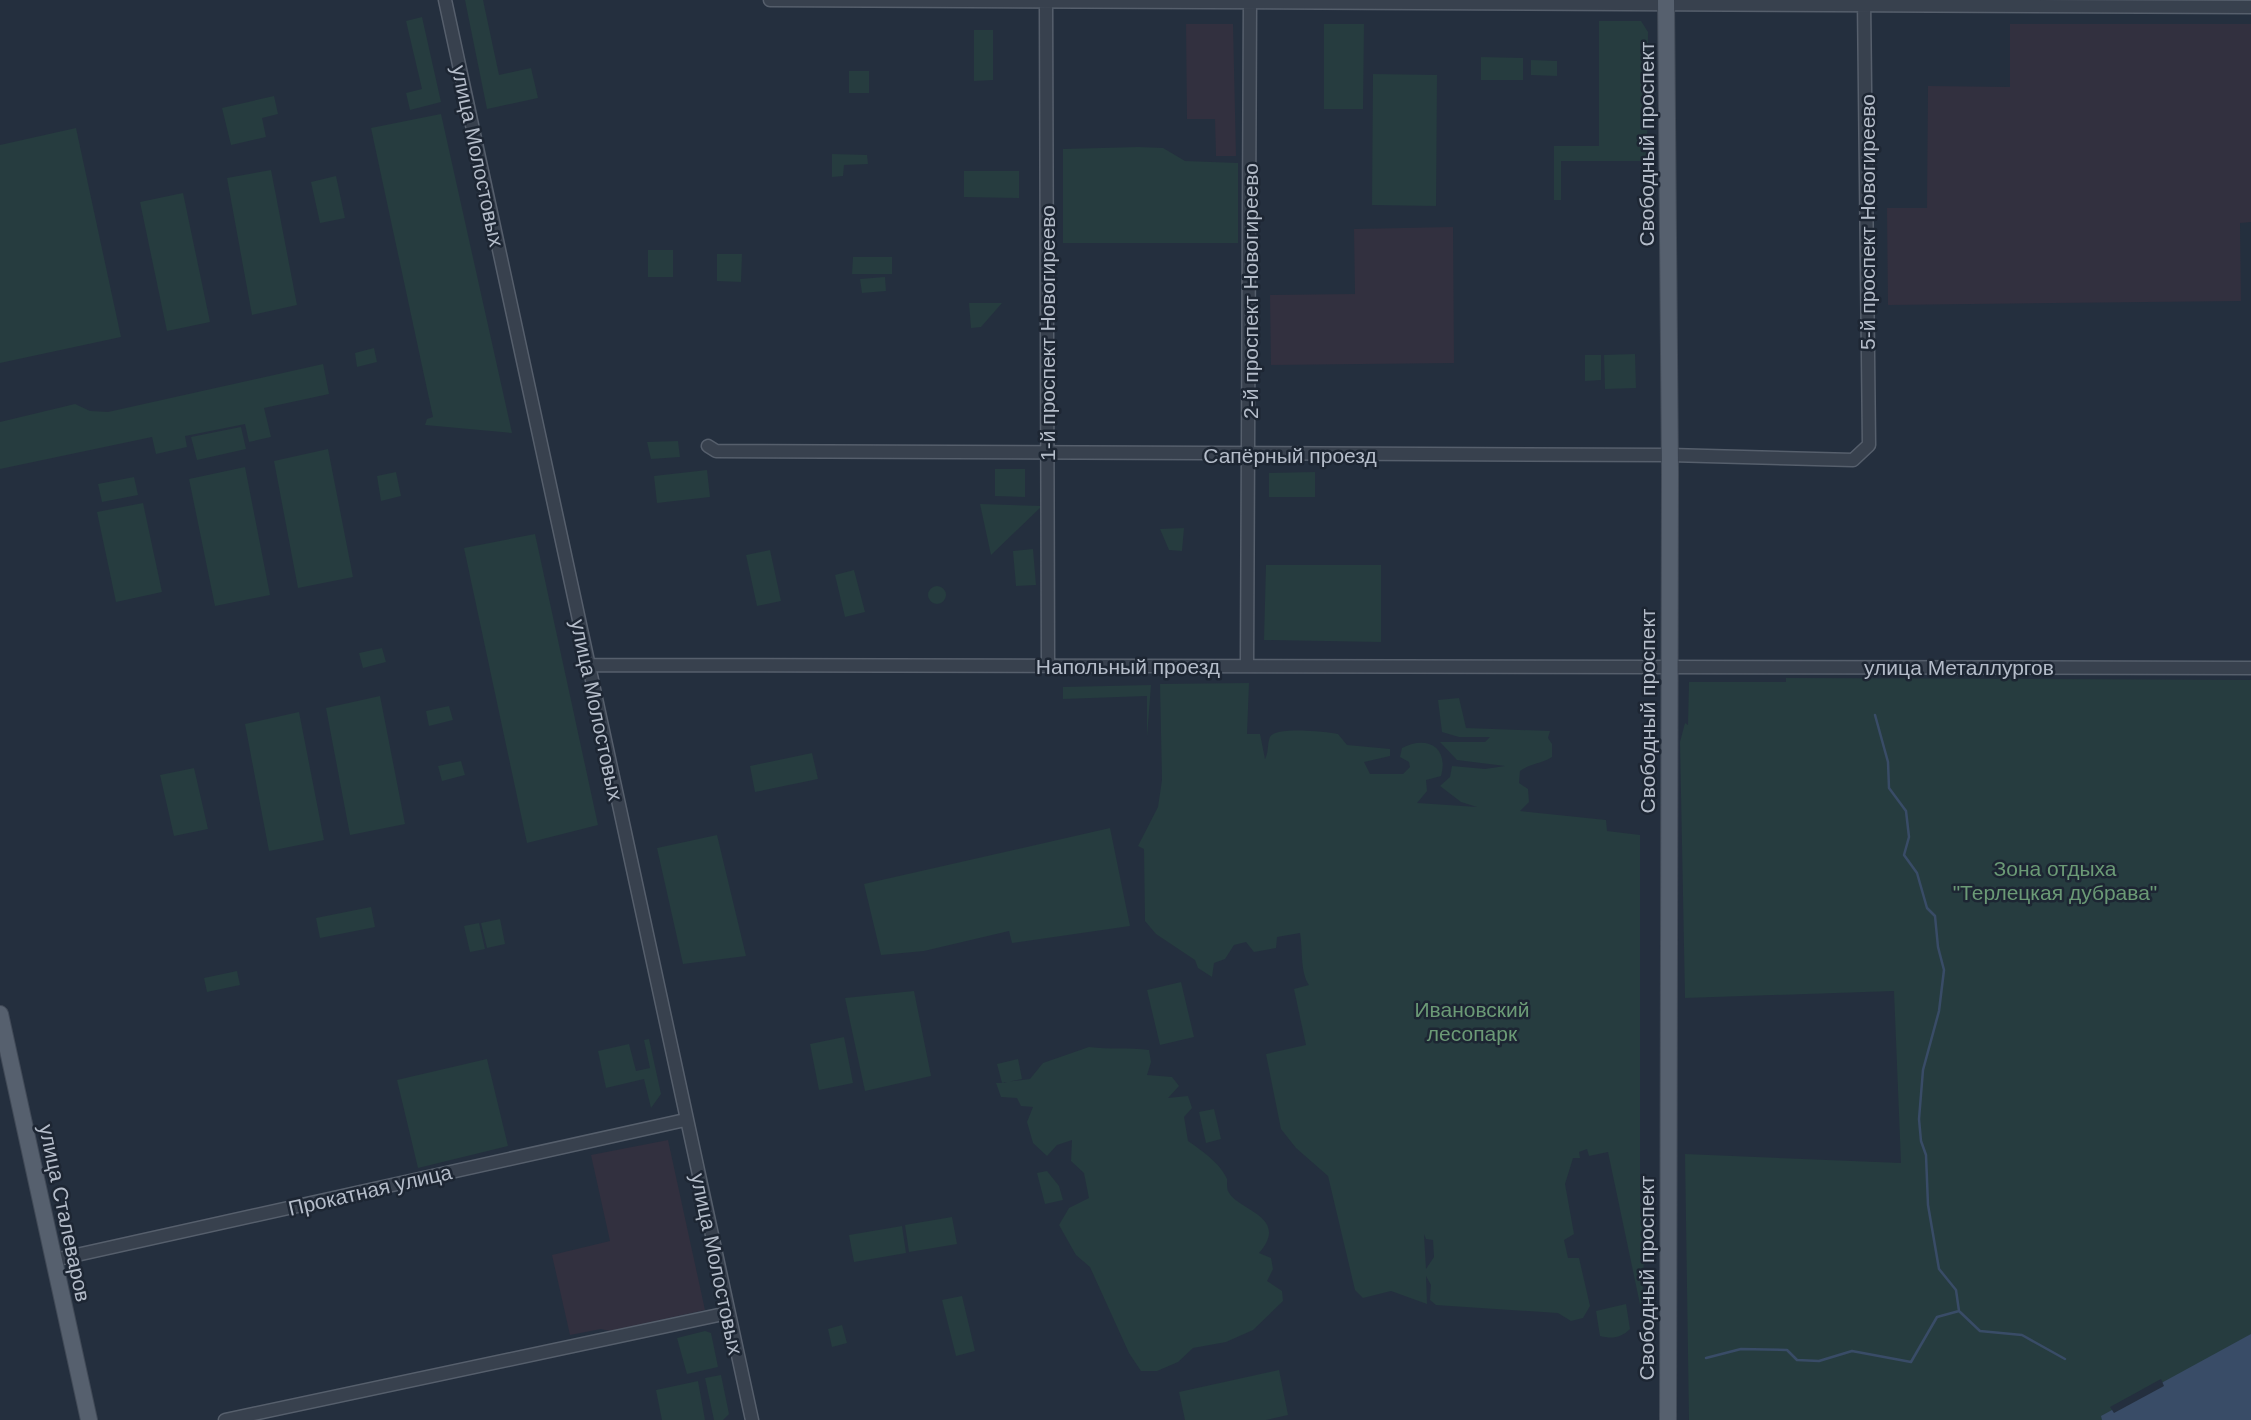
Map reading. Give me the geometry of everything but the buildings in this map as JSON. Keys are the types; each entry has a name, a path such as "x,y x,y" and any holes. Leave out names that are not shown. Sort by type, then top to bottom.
{"main road":[{"name":"Свободный проспект","path":"1665,1 1670,455 1667,665 1668,1420"},
{"name":"улица Сталеваров","path":"0,1014 89,1420"}],"street":[{"name":"улица Молостовых","path":"445,0 752,1420"},
{"path":"770,0 1665,1 2251,7"},
{"name":"1-й проспект Новогиреево","path":"1046,1 1048,666"},
{"name":"2-й проспект Новогиреево","path":"1247,666 1250,1"},
{"name":"5-й проспект Новогиреево","path":"1864,3 1869,445"},
{"name":"Сапёрный проезд","path":"708,446 716,452 1670,455 1853,460 1869,445"},
{"name":"Напольный проезд","path":"589,666 1667,665"},
{"name":"улица Металлургов","path":"1667,665 2251,668"},
{"name":"Прокатная улица","path":"54,1260 685,1120"},
{"path":"225,1420 728,1313"}],"shaded area":[{"path":"1186,24 1233,24 1236,156 1216,156 1215,119 1187,119"},
{"path":"2010,24 2251,24 2251,222 2240,223 2241,301 1888,305 1887,208 1927,208 1928,86 2010,87"},
{"path":"1453,227 1454,363 1271,365 1270,295 1355,294 1354,229"},
{"path":"668,1140 705,1310 610,1331 601,1329 570,1335 552,1255 610,1241 591,1155"}],"green space":[{"path":"465,0 483,0 499,75 531,68 538,98 487,109"},
{"path":"422,17 441,102 410,110 406,93 422,89 406,21"},
{"path":"1599,21 1641,21 1648,32 1647,161 1561,161 1561,200 1554,200 1554,146 1599,146"},
{"path":"1324,24 1364,24 1363,109 1324,109"},
{"path":"974,30 993,30 993,80 974,81"},
{"path":"1481,57 1523,58 1523,80 1481,80"},
{"path":"1531,60 1557,61 1557,76 1531,75"},
{"path":"849,71 869,71 869,93 849,93"},
{"path":"1373,74 1437,75 1436,206 1372,205"},
{"path":"274,96 278,114 262,118 266,137 231,145 222,108"},
{"path":"441,114 512,433 425,425 427,419 433,417 371,128"},
{"path":"76,128 121,337 0,363 0,145"},
{"path":"1163,148 1185,161 1238,163 1238,243 1063,243 1063,149"},
{"path":"832,154 867,155 868,164 844,165 843,176 832,177"},
{"path":"271,170 297,305 252,315 227,178"},
{"path":"964,171 1019,171 1019,198 964,197"},
{"path":"336,176 345,218 320,223 311,182"},
{"path":"183,193 210,322 167,331 140,202"},
{"path":"648,250 673,250 673,277 648,277"},
{"path":"717,254 742,254 741,282 717,281"},
{"path":"853,257 892,257 892,274 852,274"},
{"path":"885,277 886,291 862,293 860,279"},
{"path":"969,303 1002,303 981,327 971,328"},
{"path":"374,348 377,362 357,367 355,353"},
{"path":"1635,354 1636,388 1605,389 1604,355"},
{"path":"1585,355 1601,355 1601,380 1585,381"},
{"path":"323,364 329,394 264,408 271,437 249,442 245,424 185,436 187,447 156,454 152,437 0,469 0,422 75,404 90,411 108,412"},
{"path":"241,427 246,449 197,460 191,437"},
{"path":"678,441 680,457 651,459 647,442"},
{"path":"328,449 353,577 298,588 274,461"},
{"path":"245,467 270,595 215,606 189,479"},
{"path":"995,469 1025,469 1025,497 995,496"},
{"path":"707,470 710,497 657,503 654,476"},
{"path":"396,472 401,496 381,501 377,476"},
{"path":"1315,472 1315,497 1269,497 1269,473"},
{"path":"134,477 138,495 102,502 98,484"},
{"path":"143,503 162,592 116,602 97,512"},
{"path":"980,504 1042,506 991,555"},
{"path":"1184,528 1182,551 1169,550 1160,529"},
{"path":"535,534 598,825 527,843 464,548"},
{"path":"1033,549 1036,585 1016,586 1013,551"},
{"path":"770,550 781,601 757,606 746,555"},
{"path":"1266,565 1381,565 1381,642 1264,640"},
{"path":"854,570 865,612 845,617 835,575"},
{"path":"937,586 943,589 946,595 943,601 937,604 931,601 928,595 931,589"},
{"path":"382,648 386,662 363,668 359,653"},
{"name":"Зона отдыха \"Терлецкая дубрава\"","path":"1786,678 2251,680 2251,1420 1689,1420 1685,1154 1901,1163 1894,991 1685,998 1680,742 1685,723 1688,725 1689,682 1786,682"},
{"name":"Ивановский лесопарк","path":"1249,683 1247,734 1260,734 1265,759 1270,737 1291,731 1338,734 1347,745 1390,749 1390,756 1364,762 1370,774 1403,774 1410,767 1409,762 1400,757 1402,748 1420,743 1434,746 1442,758 1441,776 1426,780 1427,791 1417,803 1477,807 1461,802 1440,786 1450,777 1452,766 1485,769 1505,766 1457,760 1440,742 1485,742 1490,737 1459,737 1442,732 1438,700 1459,698 1466,728 1550,731 1548,738 1552,744 1552,757 1520,771 1519,783 1528,789 1529,802 1520,811 1606,820 1607,831 1640,835 1640,1197 1644,1272 1641,1309 1608,1152 1589,1156 1587,1149 1579,1152 1580,1158 1573,1158 1565,1184 1574,1234 1564,1240 1568,1258 1579,1258 1590,1306 1583,1318 1571,1321 1558,1313 1436,1305 1430,1300 1431,1285 1426,1276 1427,1304 1391,1291 1363,1298 1355,1290 1328,1176 1296,1148 1281,1129 1266,1054 1306,1045 1294,989 1309,985 1303,967 1300,933 1277,937 1276,948 1254,952 1246,942 1234,945 1225,959 1214,963 1212,977 1198,968 1195,960 1156,934 1145,921 1144,849 1138,846 1158,807 1162,780 1160,684","holes":["1424,1234 1426,1239 1433,1240 1434,1257 1426,1269"]},
{"path":"1151,685 1147,737 1147,696 1063,699 1063,687"},
{"path":"380,696 405,824 350,835 326,708"},
{"path":"449,706 453,720 429,726 426,711"},
{"path":"299,712 324,840 269,851 245,724"},
{"path":"812,753 818,779 755,792 750,766"},
{"path":"461,761 465,775 442,781 438,766"},
{"path":"194,768 208,829 174,836 160,775"},
{"path":"1110,828 1130,926 1012,943 1009,931 924,951 881,955 864,884"},
{"path":"717,835 746,956 683,964 657,848"},
{"path":"371,907 375,927 320,938 316,918"},
{"path":"500,919 505,944 487,948 481,923"},
{"path":"479,923 485,949 470,952 464,926"},
{"path":"237,971 240,985 207,992 204,978"},
{"path":"1181,982 1194,1037 1160,1045 1147,990"},
{"path":"914,991 931,1076 865,1091 845,998"},
{"path":"844,1037 853,1083 819,1090 810,1044"},
{"path":"649,1039 661,1094 651,1108 644,1079 606,1088 598,1051 629,1044 636,1071 650,1068 644,1040"},
{"path":"1089,1047 1149,1050 1151,1062 1147,1075 1172,1077 1179,1086 1168,1098 1188,1096 1192,1108 1184,1117 1188,1141 1220,1168 1233,1198 1266,1222 1269,1231 1267,1241 1259,1253 1271,1258 1273,1269 1267,1281 1282,1291 1283,1301 1253,1330 1226,1342 1193,1348 1178,1362 1157,1371 1141,1371 1129,1353 1090,1267 1076,1255 1059,1225 1069,1208 1089,1198 1084,1173 1071,1161 1072,1140 1057,1145 1047,1156 1033,1143 1027,1122 1033,1107 1021,1106 1017,1098 1001,1097 996,1083 1030,1079 1043,1063"},
{"path":"487,1059 508,1146 418,1168 397,1080"},
{"path":"1018,1059 1022,1079 1002,1083 997,1064"},
{"path":"1214,1109 1221,1139 1206,1143 1199,1112"},
{"path":"1047,1171 1059,1186 1063,1200 1045,1204 1037,1173"},
{"path":"952,1217 957,1244 909,1252 905,1225"},
{"path":"902,1226 906,1253 854,1262 849,1235"},
{"path":"962,1296 975,1351 956,1356 942,1300"},
{"path":"1626,1304 1630,1329 1616,1337 1600,1336 1596,1311"},
{"path":"842,1325 847,1343 832,1347 828,1329"},
{"path":"705,1331 711,1333 718,1367 687,1374 677,1338"},
{"path":"1279,1370 1288,1415 1266,1420 1185,1420 1179,1392"},
{"path":"721,1375 729,1414 723,1420 714,1420 705,1378"},
{"path":"698,1381 705,1420 662,1420 656,1390"}],"water":[{"path":"2251,1334 2251,1420 2102,1420 2101,1416"}],"pier":[{"path":"2161,1379 2164,1386 2114,1413 2110,1407"}],"waterway":[{"path":"1875,715 1888,762 1889,788 1906,811 1909,837 1904,855 1917,873 1927,908 1935,916 1938,947 1944,970 1939,1011 1923,1070 1919,1119 1921,1141 1926,1155 1928,1205 1939,1269 1956,1290 1959,1311"},
{"path":"1706,1358 1741,1349 1787,1350 1797,1360 1819,1361 1852,1351 1911,1362 1937,1317 1959,1311 1980,1331 2022,1335 2065,1359"}]}
